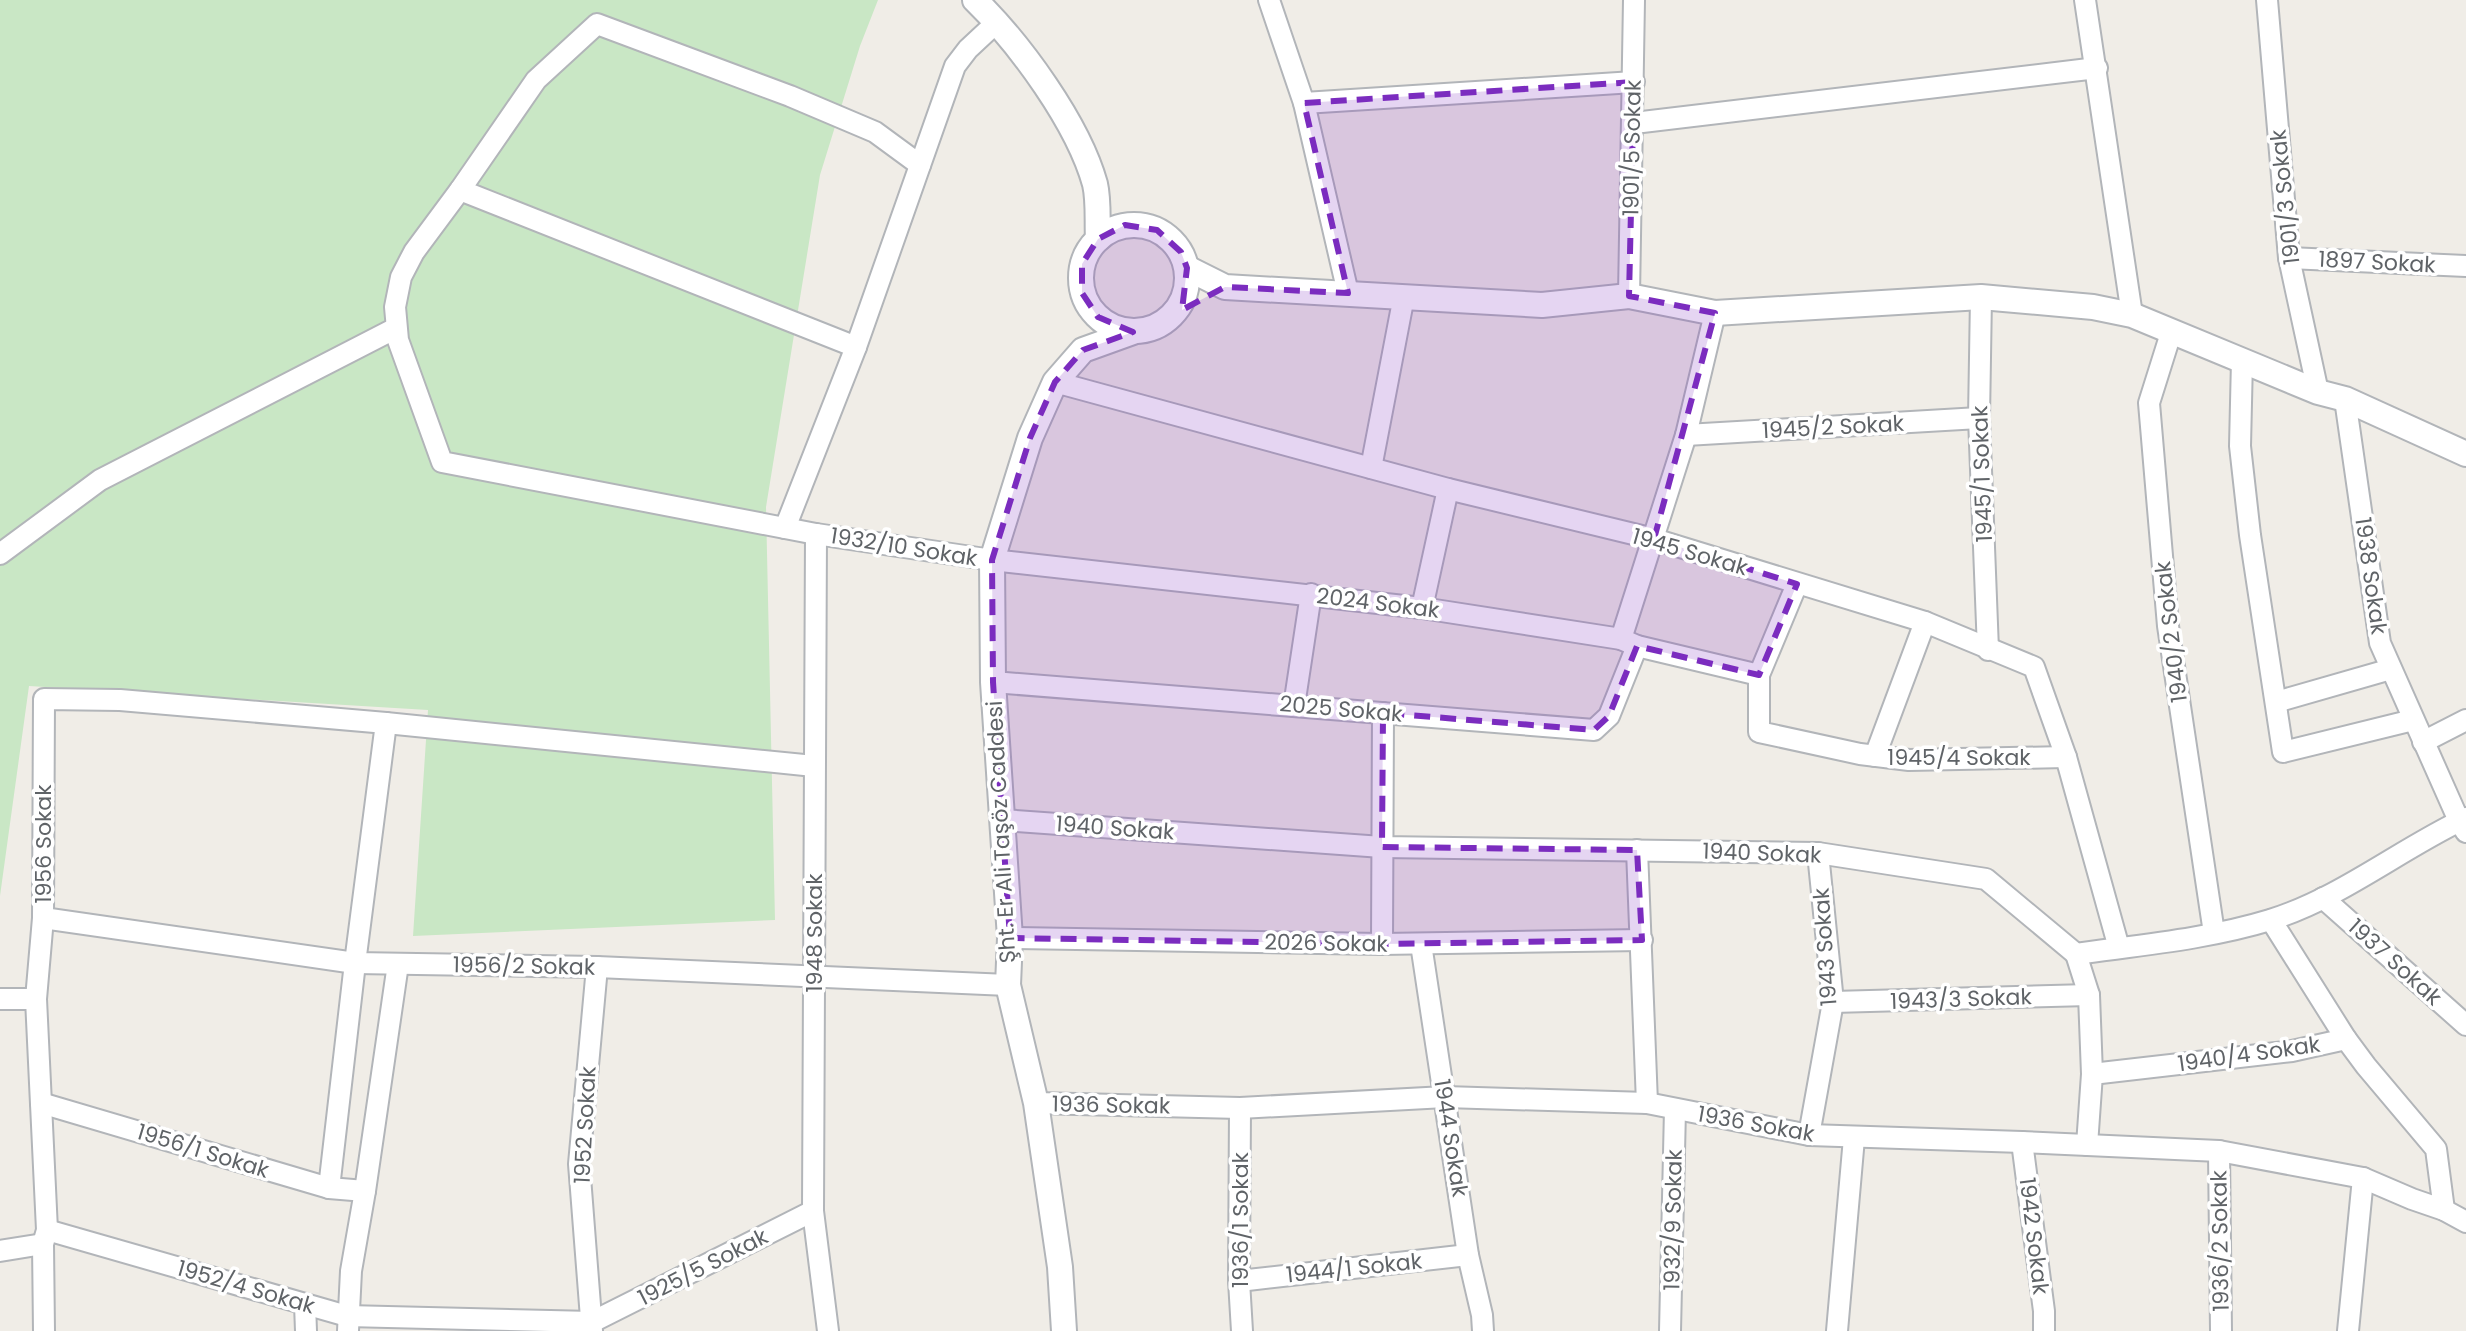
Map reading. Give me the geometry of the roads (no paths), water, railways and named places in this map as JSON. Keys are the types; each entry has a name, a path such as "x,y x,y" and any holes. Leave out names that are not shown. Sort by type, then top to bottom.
{"street":[{"path":"975,0 997,22 1081,143 1096,187 1098,239"},
{"path":"1269,0 1304,103 1348,293"},
{"name":"1901/5 Sokak","path":"1629,296 1634,0"},
{"path":"2085,0 2132,315"},
{"name":"1901/3 Sokak","path":"2267,0 2289,258 2318,392"},
{"path":"785,528 856,347 955,66 997,22"},
{"path":"0,554 100,480 396,328 397,291 406,264 536,80 597,24 790,96 875,132 920,165"},
{"path":"1634,123 2097,68"},
{"path":"1304,103 1634,82"},
{"path":"1096,187 1125,225"},
{"path":"460,190 856,347"},
{"path":"1133,332 1098,317 1082,293 1082,264 1088,250 1098,239 1125,225 1150,227 1171,239 1181,252 1187,268 1183,300 1174,314"},
{"name":"1897 Sokak","path":"2289,258 2466,266"},
{"path":"1187,268 1225,287 1542,305 1629,296 1715,313 1981,297 2093,307 2132,315 2318,392 2345,399 2466,454"},
{"path":"1088,306 1083,350 1162,325 1174,314 1225,287"},
{"path":"1371,468 1404,296"},
{"name":"1945/1 Sokak","path":"1981,297 1979,418 1988,650"},
{"name":"2025 Sokak","path":"993,682 1594,730 1609,716 1654,539 1686,435 1715,313"},
{"name":"1932/10 Sokak","path":"396,328 442,462 816,534 992,560"},
{"name":"1940/2 Sokak","path":"2171,333 2149,403 2150,418 2168,626 2214,933"},
{"name":"Şht. Er Ali Taşöz Caddesi","path":"1064,1331 1060,1267 1036,1103 1008,985 1010,938 993,682 992,560 1030,438 1055,382 1083,350"},
{"path":"2242,360 2240,446 2250,535 2283,752 2413,720"},
{"name":"1945 Sokak","path":"1055,382 1448,489 1654,539 1925,622 2034,667 2066,757 2119,948"},
{"name":"1938 Sokak","path":"2345,399 2380,643 2423,742 2464,824"},
{"name":"1945/2 Sokak","path":"1686,435 1979,418"},
{"path":"1422,608 1448,489"},
{"name":"1948 Sokak","path":"816,534 813,1211 828,1331"},
{"name":"2024 Sokak","path":"992,560 1422,608 1629,642 1759,675"},
{"path":"1759,675 1797,584"},
{"path":"1294,706 1311,594"},
{"path":"1875,756 1925,622"},
{"path":"2276,702 2391,669"},
{"name":"1945/4 Sokak","path":"1759,675 1759,732 1909,760 2066,757"},
{"name":"1956 Sokak","path":"44,1331 45,1237 36,999 43,918 44,699 120,700 386,723"},
{"path":"1382,944 1383,713"},
{"path":"2423,742 2466,720"},
{"path":"329,1188 386,723 814,766"},
{"name":"1940 Sokak","path":"1003,820 1382,847 1818,853 1986,879 2076,954"},
{"path":"2087,1145 2092,1074 2089,995 2076,954 2214,933 2271,920 2323,898 2464,824"},
{"path":"1637,850 1647,1103"},
{"name":"1943 Sokak","path":"1809,1135 1833,1002 1818,853"},
{"name":"1937 Sokak","path":"2323,898 2466,1025"},
{"name":"1956/2 Sokak","path":"43,918 355,963 597,967 1008,985"},
{"path":"2271,920 2346,1039"},
{"name":"2026 Sokak","path":"1010,938 1382,944 1642,940"},
{"name":"1944 Sokak","path":"1421,944 1468,1255 1483,1331"},
{"path":"348,1324 351,1271 398,964"},
{"name":"1952 Sokak","path":"592,1327 579,1164 597,967"},
{"name":"1943/3 Sokak","path":"1833,1002 2089,995"},
{"path":"0,999 36,999"},
{"name":"1940/4 Sokak","path":"2092,1074 2292,1051 2346,1039 2436,1149 2444,1210"},
{"name":"1936 Sokak","path":"1036,1103 1240,1108 1445,1097 1647,1103 1809,1135 2219,1151 2363,1178 2466,1222"},
{"name":"1956/1 Sokak","path":"41,1103 329,1188 365,1191"},
{"name":"1936/1 Sokak","path":"1240,1108 1239,1281 1242,1331"},
{"name":"1932/9 Sokak","path":"1669,1331 1675,1109"},
{"path":"1837,1331 1854,1138"},
{"name":"1942 Sokak","path":"2022,1142 2044,1331"},
{"name":"1936/2 Sokak","path":"2219,1151 2221,1331"},
{"path":"2349,1331 2363,1178"},
{"name":"1925/5 Sokak","path":"592,1327 813,1211"},
{"path":"0,1251 45,1237"},
{"name":"1952/4 Sokak","path":"45,1237 305,1304 348,1324 592,1327"},
{"name":"1944/1 Sokak","path":"1239,1281 1468,1255"},
{"path":"305,1304 306,1331"}]}
